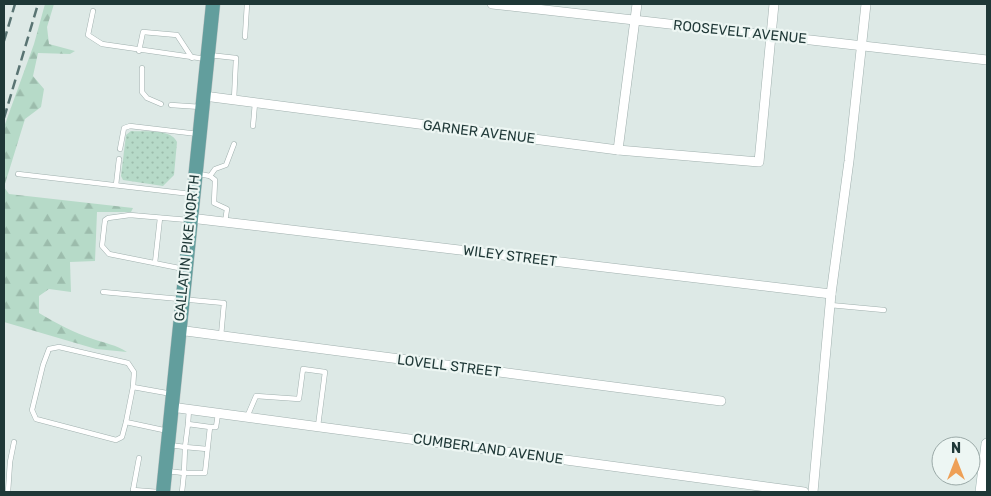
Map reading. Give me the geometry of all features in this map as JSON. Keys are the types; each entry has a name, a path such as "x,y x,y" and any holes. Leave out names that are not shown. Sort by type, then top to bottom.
{"main road":[{"name":"GALLATIN PIKE NORTH","path":"163,492 184,269 213,4"}],"street":[{"name":"ROOSEVELT AVENUE","path":"492,4 771,36 861,44 987,60"},
{"path":"618,150 637,4"},
{"path":"771,36 774,4"},
{"path":"813,492 831,294 850,161 866,4"},
{"name":"GARNER AVENUE","path":"203,102 234,100 618,150 759,162 771,36"},
{"name":"WILEY STREET","path":"190,219 831,294"},
{"name":"LOVELL STREET","path":"178,330 720,401"},
{"name":"CUMBERLAND AVENUE","path":"172,400 189,410 804,492"},
{"path":"981,492 987,444"}],"lane":[{"path":"245,37 247,4"},
{"path":"93,11 88,35 102,44 192,58 236,58 234,100"},
{"path":"139,51 143,32 170,34 177,35 181,39 192,58"},
{"path":"142,68 142,92 153,101 161,104"},
{"path":"171,105 203,102"},
{"path":"253,126 255,103"},
{"path":"120,149 121,133 124,128 130,126 200,135"},
{"path":"210,176 215,168 226,165 234,144"},
{"path":"116,185 119,160"},
{"path":"18,174 192,194"},
{"path":"195,174 210,176 216,180 214,203 227,209 225,222"},
{"path":"184,269 109,254 104,250 105,220 130,216 190,219"},
{"path":"154,263 160,218"},
{"path":"103,292 224,303 221,336"},
{"path":"830,305 884,310"},
{"path":"59,347 128,363 134,372 134,387 126,422 122,437 116,440 36,418 32,410 49,349 59,347"},
{"path":"247,417 256,396 299,399 303,369 325,372 318,426"},
{"path":"134,387 172,400"},
{"path":"182,492 189,410"},
{"path":"188,424 216,427 218,413"},
{"path":"126,422 168,438 185,447 208,449"},
{"path":"165,470 194,474 205,473 210,427"},
{"path":"8,492 10,462 14,442"},
{"path":"196,454 197,448"},
{"path":"139,458 133,491 158,492"},
{"path":"194,467 194,474"}],"green space":[{"path":"45,4 54,4 47,27 49,44 75,51 70,54 38,53 33,76 44,89 41,107 25,119 4,187 4,127 34,44"},
{"path":"131,131 163,133 174,138 177,142 174,175 163,186 123,180 121,176 126,135"},
{"path":"4,187 9,194 133,208 131,212 97,212 95,261 70,262 71,292 49,289 39,296 39,313 72,331 127,352 96,349 4,322"}],"railway":[{"path":"4,41 15,4"},
{"path":"4,118 38,4"}]}
